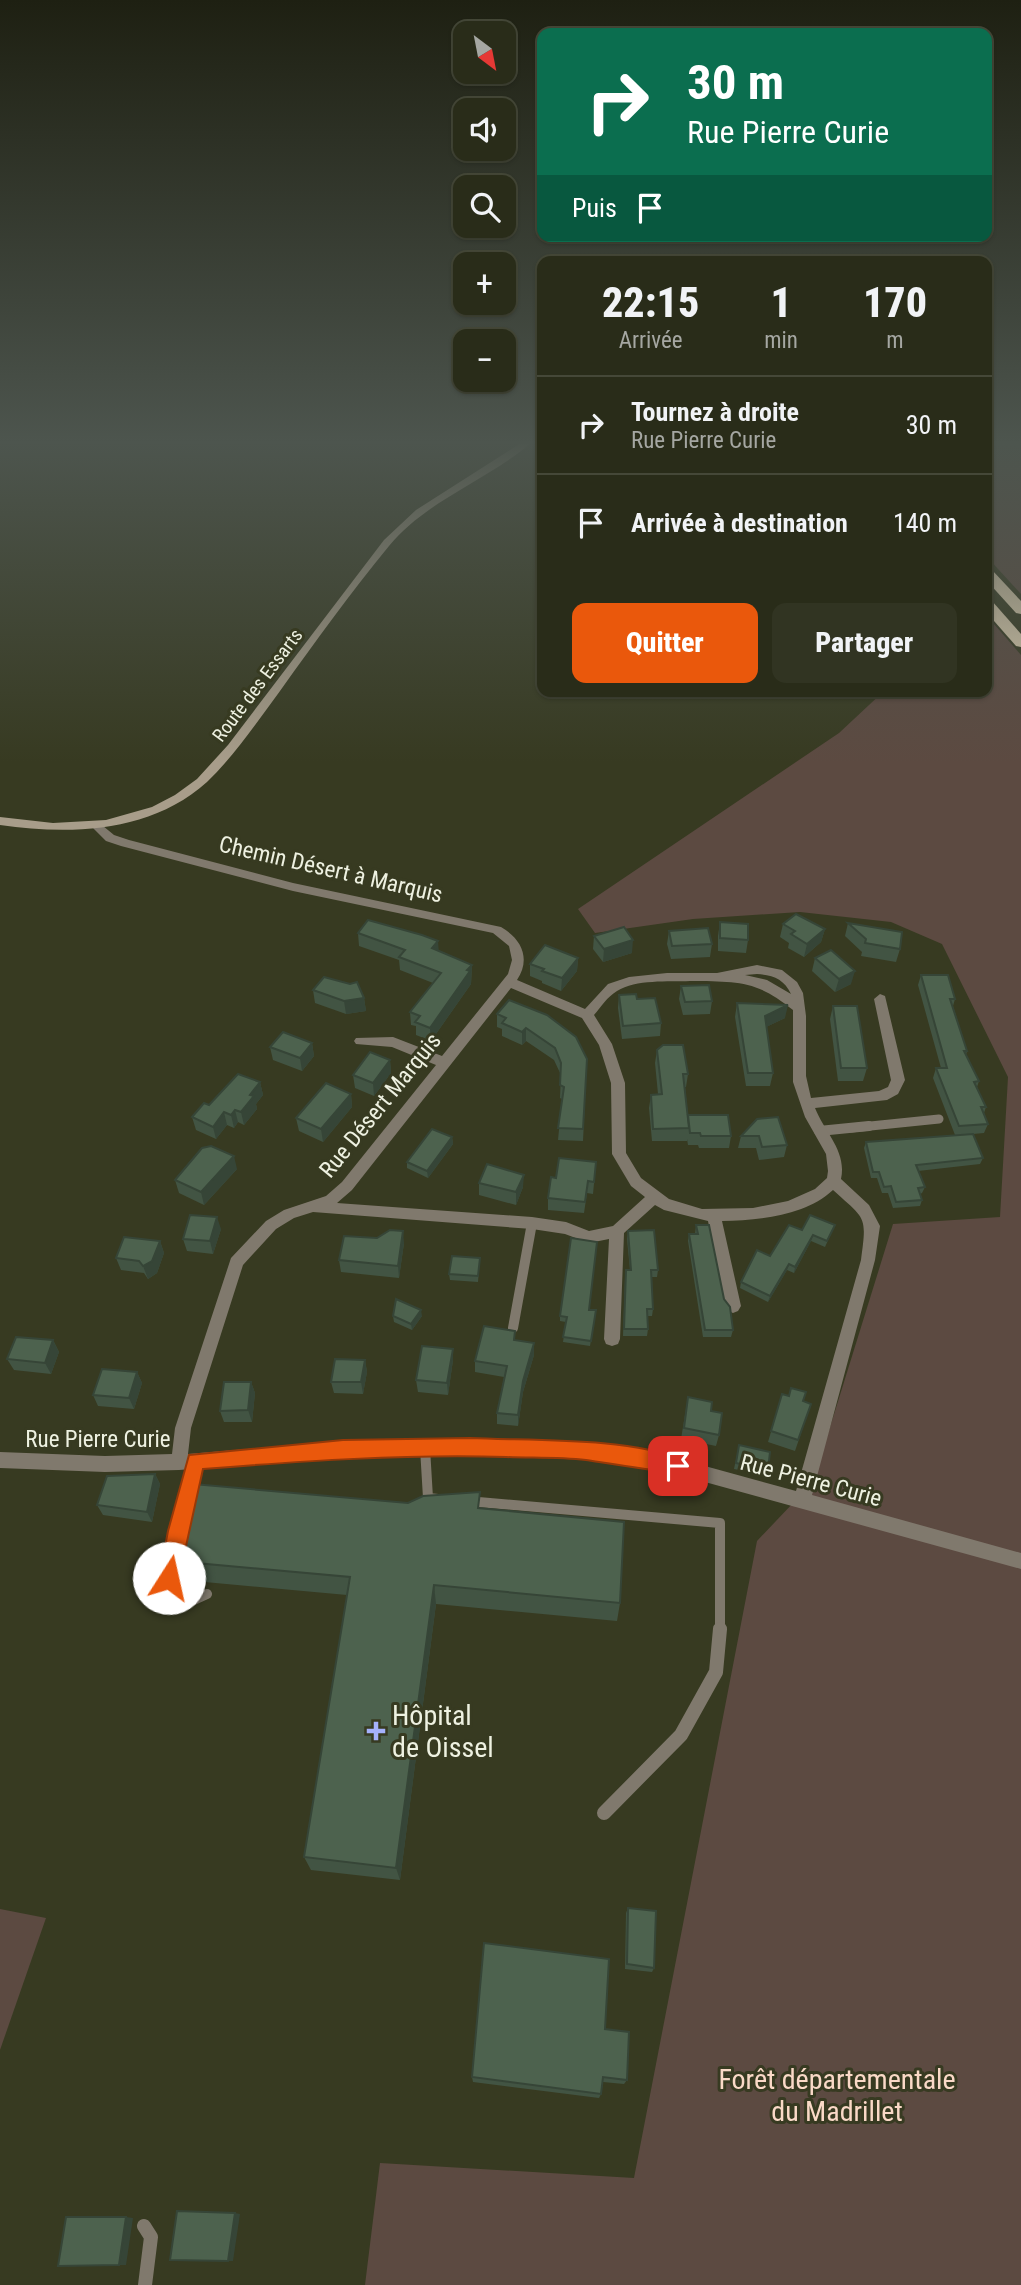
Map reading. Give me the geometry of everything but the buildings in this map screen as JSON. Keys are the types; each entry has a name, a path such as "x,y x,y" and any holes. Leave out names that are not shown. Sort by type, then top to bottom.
{"highway":[{"path":"992,578 1021,610"},
{"path":"992,610 1021,643"}],"main road":[{"name":"Route des Essarts","path":"0,821 49,828 118,822 164,806 200,782 237,742 381,550"}],"street":[{"name":"Chemin Désert à Marquis","path":"97,825 110,838 125,843 293,887 497,930 511,937 520,950 519,961 509,982"},
{"path":"509,982 587,1016 605,1044 618,1083 619,1154 636,1182 664,1204 702,1215 753,1213 790,1206 820,1193 833,1181 836,1165 807,1104 799,1075 798,1007 778,990 762,982 718,977 617,985 603,996 587,1016"},
{"name":"Rue Désert Marquis","path":"187,1461 183,1428 236,1262 271,1226 289,1214 331,1200 347,1186 509,982"},
{"path":"807,1104 882,1096 893,1090 898,1080 880,999"},
{"path":"362,1041 393,1042 445,1063"},
{"path":"802,1501 868,1260 873,1226 864,1209 833,1181"},
{"path":"313,1207 532,1223 566,1228 589,1237 617,1231 655,1197"},
{"path":"714,1215 733,1306"},
{"path":"612,1339 617,1231"},
{"name":"Rue Pierre Curie","path":"0,1460 105,1464 187,1461 343,1449 575,1450 654,1460 1021,1561"}],"lane":[{"path":"819,1131 939,1119"},
{"path":"513,1328 532,1223"},
{"path":"425,1448 428,1498 720,1523 722,1611 716,1672 681,1735 604,1813"},
{"path":"187,1461 169,1578 183,1605 207,1594"},
{"path":"144,2226 150,2238 145,2285"}],"green space":[{"path":"992,550 1021,550 1021,594 992,562"},
{"name":"Forêt départementale du Madrillet","path":"992,622 1021,655 1021,2285 365,2285 380,2163 634,2178 757,1541 813,1482 893,1224 1000,1217 1008,1077 942,944 891,922 800,912 693,919 595,933 578,909 839,733 878,697 992,697"},
{"path":"0,1909 46,1918 0,2050"}],"place":[{"name":"Hôpital de Oissel","path":"376,1731"}],"route":[{"path":"169,1578 195,1461 343,1449 470,1447 575,1450 654,1460 678,1466"}]}
